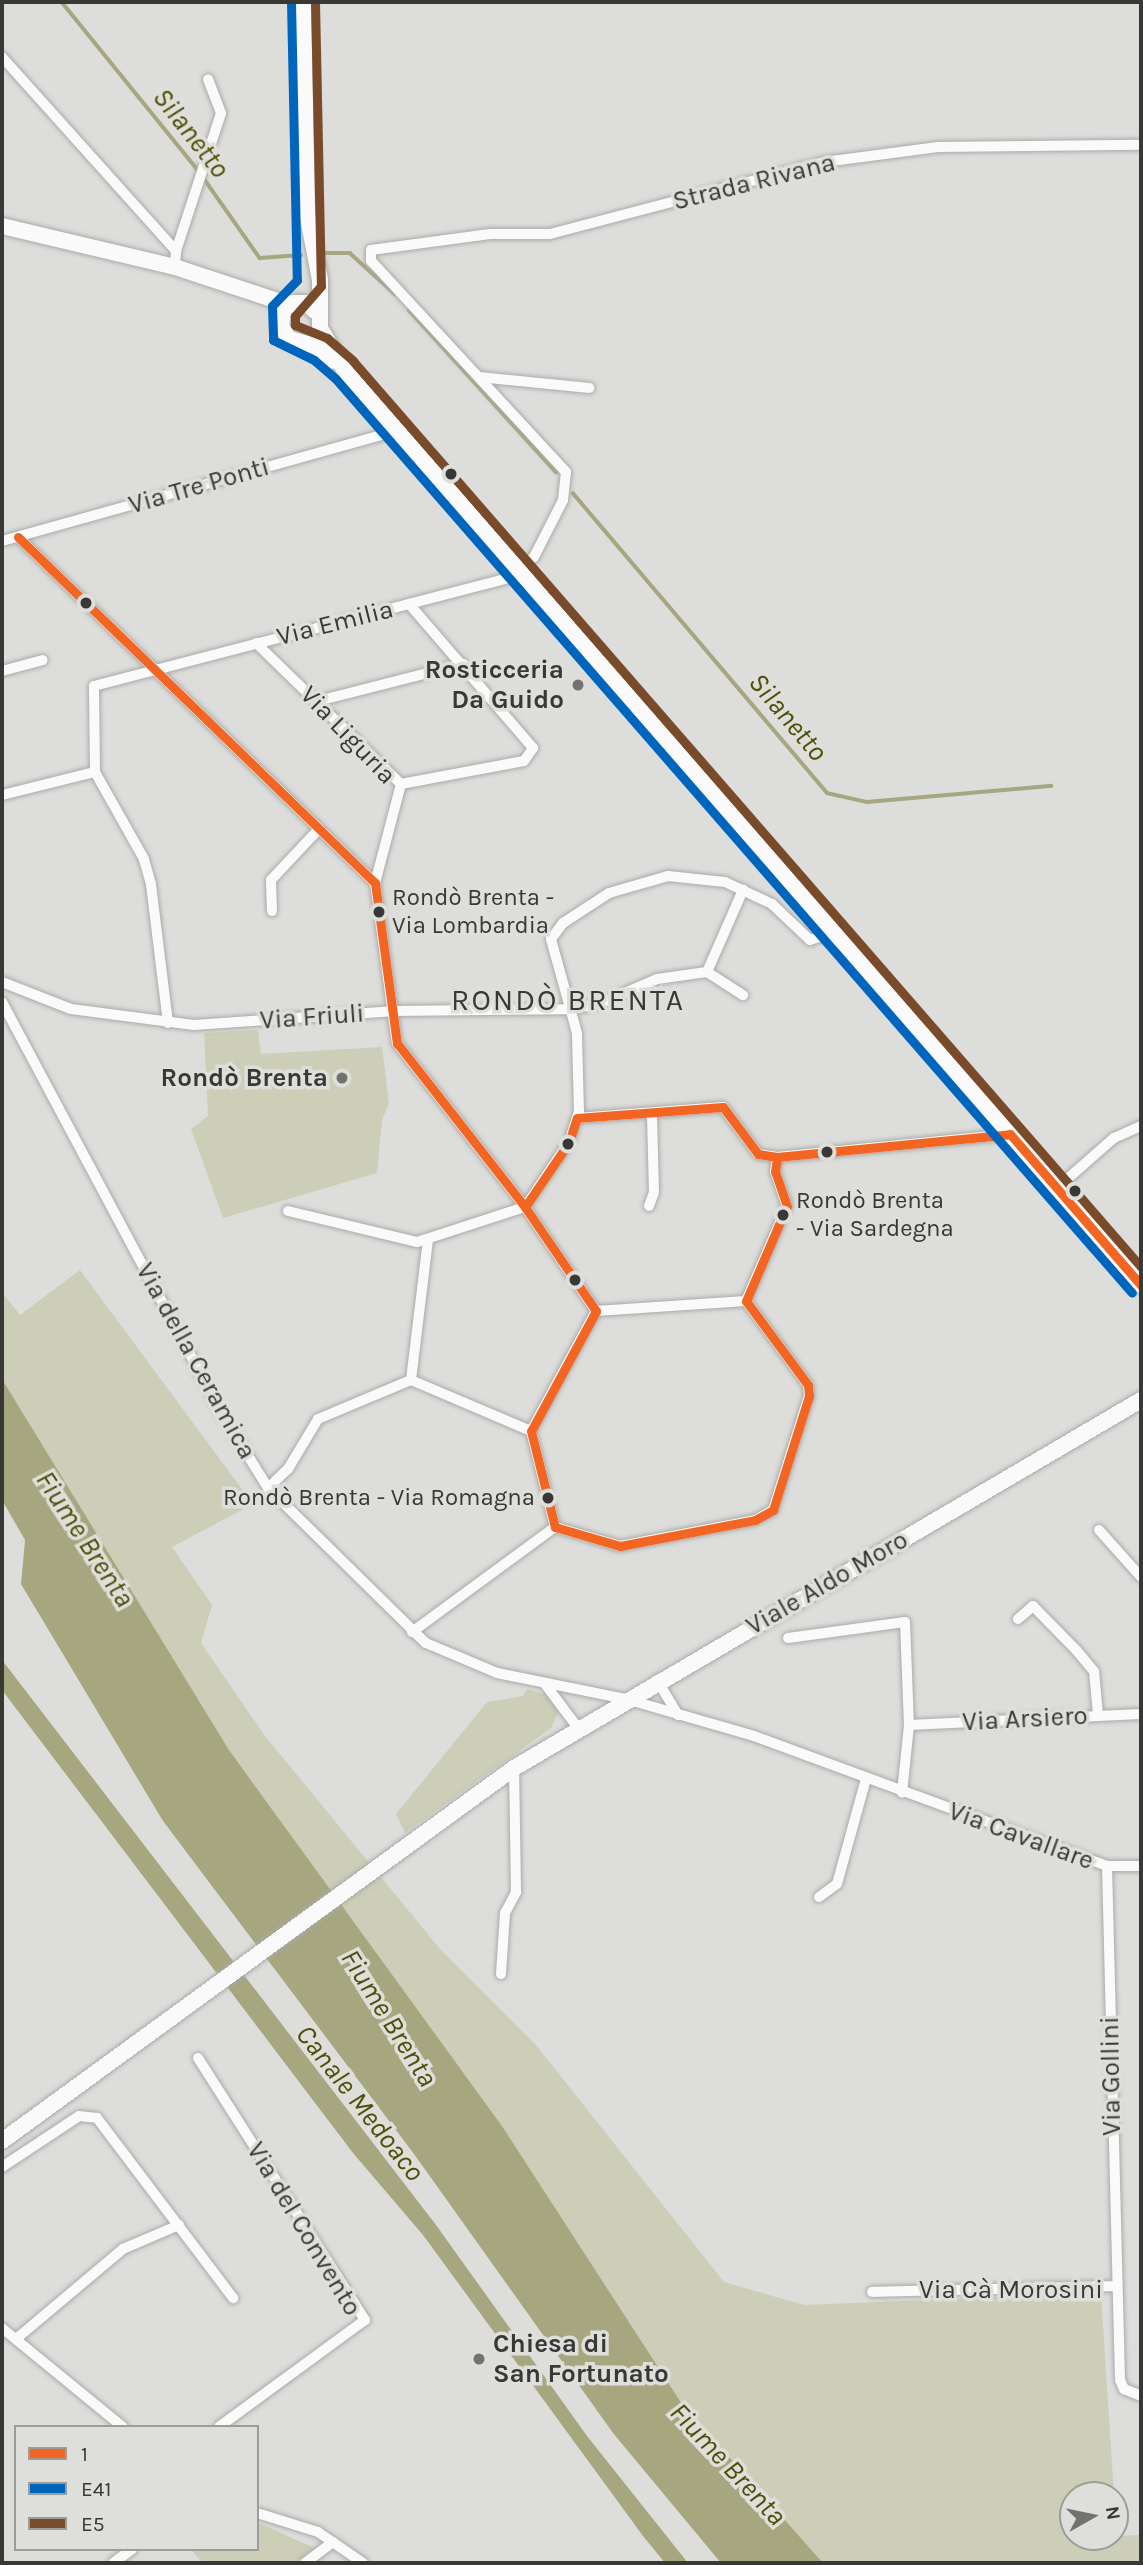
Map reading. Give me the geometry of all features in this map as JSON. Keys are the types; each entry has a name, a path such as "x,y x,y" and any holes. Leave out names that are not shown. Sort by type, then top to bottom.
{"main road":[{"path":"303,2 309,285 289,309 286,336 321,349 344,369 516,573 1141,1285"},
{"path":"2,226 175,259 289,309 312,306 344,369"},
{"path":"302,342 319,321 320,280 310,238"},
{"name":"Viale Aldo Moro","path":"2,2141 514,1768 657,1680 1141,1399"}],"street":[{"path":"2,57 175,259"},
{"path":"175,259 197,181 221,113 208,79"},
{"name":"Strada Rivana","path":"479,377 371,261 371,250 490,234 550,234 824,162 938,147 1141,145"},
{"path":"479,377 589,388"},
{"path":"479,377 566,472 550,533 516,573"},
{"name":"Via Tre Ponti","path":"2,541 396,431"},
{"path":"18,537 317,831 374,883 397,1043 525,1207 597,1311"},
{"name":"Via Emilia","path":"96,772 94,687 152,669 410,604 516,573"},
{"path":"401,784 524,761 533,748 410,604"},
{"name":"Via Liguria","path":"256,643 401,784 374,883"},
{"path":"2,671 43,660"},
{"path":"318,701 463,664"},
{"path":"2,795 96,772 144,859 151,884 168,1023"},
{"path":"272,911 271,880 317,831"},
{"path":"288,1211 428,1240 525,1207 569,1142 578,1118 577,1033 551,939 563,923 609,893 668,876 725,882 772,904 810,940 833,932"},
{"path":"743,890 707,972 743,995"},
{"name":"Via Friuli","path":"2,982 71,1009 168,1023 392,1011 570,1009 599,1004 657,979 707,972"},
{"name":"Via della Ceramica","path":"2,1002 268,1488 412,1632 474,1666 626,1699"},
{"path":"578,1118 723,1107 758,1154 776,1157 1010,1134"},
{"path":"649,1206 654,1192 652,1114"},
{"path":"1057,1188 1114,1138 1141,1126"},
{"path":"746,1301 787,1206 775,1172 776,1157"},
{"path":"411,1380 428,1240"},
{"path":"597,1311 746,1301"},
{"path":"555,1527 620,1546 755,1520 773,1510 809,1396 808,1385 746,1301"},
{"path":"555,1527 531,1431 597,1311"},
{"path":"268,1488 288,1469 318,1419 411,1380 531,1431"},
{"path":"412,1632 555,1527"},
{"path":"1099,1530 1141,1577"},
{"path":"1018,1619 1033,1605 1094,1671 1098,1715"},
{"path":"788,1638 905,1622 909,1725 902,1793"},
{"path":"657,1680 680,1717"},
{"path":"543,1682 557,1693 578,1728"},
{"name":"Via Cavallare","path":"626,1699 792,1748 902,1793 1107,1867 1141,1866"},
{"name":"Via Arsiero","path":"909,1725 1141,1714"},
{"path":"501,1975 505,1913 516,1892 514,1768"},
{"path":"819,1897 837,1884 866,1779"},
{"name":"Via Gollini","path":"1107,1867 1114,2286"},
{"name":"Via del Convento","path":"198,2059 365,2319 222,2425"},
{"path":"2,2167 89,2113 179,2225 233,2298"},
{"path":"16,2339 124,2249 179,2225"},
{"name":"Via Cà Morosini","path":"873,2292 1114,2286 1120,2380 1124,2389 1141,2396"},
{"path":"2,2328 121,2425"},
{"path":"259,2514 333,2542 363,2563"},
{"path":"305,2563 333,2542"},
{"path":"113,2563 129,2551"}],"shaded area":[{"path":"258,1030 261,1054 382,1047 389,1104 382,1120 377,1173 223,1218 191,1129 208,1116 204,1033"},
{"path":"80,1270 253,1504 172,1547 212,1605 201,1643 265,1736 440,1949 536,2045 724,2282 804,2305 1101,2293 1113,2481 1059,2481 1059,2551 1129,2551 1129,2535 1141,2535 1141,2563 823,2563 682,2404 502,2126 229,1750 2,1379 2,1292 20,1315"},
{"path":"527,1689 547,1695 554,1703 558,1713 551,1728 405,1833 396,1814 487,1702 523,1696"},
{"path":"259,2523 314,2548 295,2563 203,2563 192,2551 259,2551"}],"water":[{"name":"Fiume Brenta","path":"2,1379 229,1750 502,2126 682,2404 823,2563 721,2563 613,2433 414,2154 163,1821 21,1584 25,1540 2,1500"},
{"name":"Canale Medoaco","path":"2,1660 436,2225 587,2436 688,2563 665,2563 643,2536 423,2235 353,2153 2,1690"}],"waterway":[{"name":"Silanetto","path":"62,2 198,170"},
{"name":"Silanetto","path":"203,177 260,258 301,255"},
{"name":"Silanetto","path":"321,253 350,253 395,294"},
{"name":"Silanetto","path":"409,310 556,472"},
{"name":"Silanetto","path":"573,493 827,793 867,802 1051,786"}],"transit line":[{"name":"E41","path":"291,2 297,280 272,306 273,340 314,360 335,378 1132,1293"},
{"name":"E5","path":"315,2 321,286 295,316 295,325 327,338 353,361 1141,1267"},
{"name":"1","path":"18,537 375,883 397,1043 525,1207 596,1311 531,1431 555,1527 620,1546 755,1520 773,1510 809,1396 808,1385 746,1301 787,1206 775,1172 777,1157"},
{"name":"1","path":"525,1207 569,1142 577,1118 723,1107 758,1154 777,1157 1010,1134"},
{"name":"1","path":"1010,1134 1141,1285"}],"place":[{"name":"Rosticceria Da Guido","path":"578,685"},
{"name":"Rondò Brenta - Via Lombardia","path":"379,912"},
{"name":"Rondò Brenta","path":"342,1078"},
{"name":"Rondò Brenta - Via Sardegna","path":"783,1215"},
{"name":"Rondò Brenta - Via Romagna","path":"548,1498"},
{"name":"Chiesa di San Fortunato","path":"479,2359"}],"district":[{"name":"RONDÒ BRENTA","path":"568,1000"}]}
